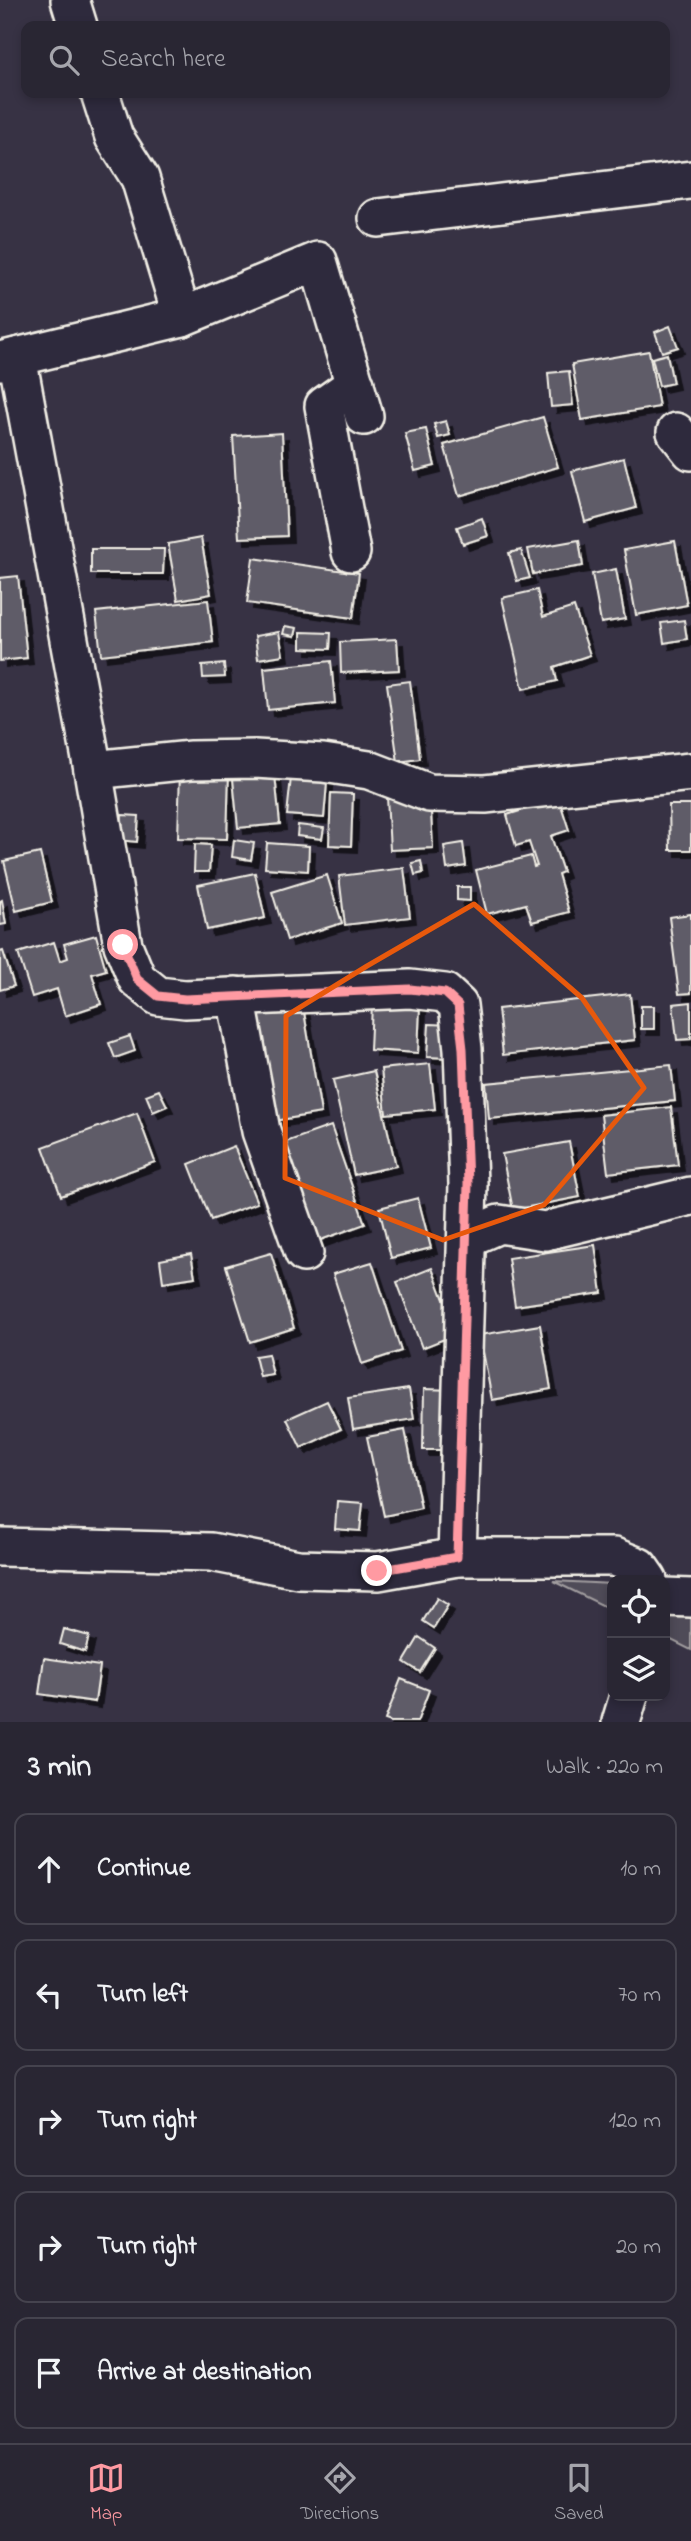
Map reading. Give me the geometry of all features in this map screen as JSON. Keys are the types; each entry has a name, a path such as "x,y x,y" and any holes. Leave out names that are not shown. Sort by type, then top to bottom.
{"street":[{"path":"70,0 76,21"},
{"path":"102,98 114,137 141,178 181,317"},
{"path":"378,218 691,180"},
{"path":"351,552 324,406 359,400 318,261 181,317 8,359 93,770 123,945 137,979 158,996 185,999 410,989 445,993 458,1005 463,1049 468,1184 457,1557"},
{"path":"93,770 191,760 323,762 369,770 429,793 485,794 691,772"},
{"path":"236,996 261,1131 304,1253"},
{"path":"467,1238 499,1224 545,1231 691,1196"},
{"path":"0,1547 211,1552 298,1569 377,1571 457,1557 614,1557 639,1567 645,1575"},
{"path":"670,1597 691,1598"},
{"path":"621,1722 627,1701"}],"highlighted area":[{"path":"474,904 582,998 644,1088 544,1205 443,1240 285,1178 286,1016"}],"shaded area":[{"path":"553,1581 607,1584 607,1608"},
{"path":"670,1586 691,1588 691,1650 670,1640"}],"building":[{"path":"670,326 678,347 662,352 655,332"},
{"path":"649,351 659,407 582,420 572,364"},
{"path":"667,354 673,383 659,386 652,358"},
{"path":"569,371 573,405 551,407 548,373"},
{"path":"543,417 558,467 459,496 444,445"},
{"path":"446,421 450,435 438,438 434,424"},
{"path":"426,429 435,466 415,471 405,433"},
{"path":"282,433 287,536 239,538 233,436"},
{"path":"624,458 636,508 585,522 572,471"},
{"path":"482,518 488,536 463,544 457,527"},
{"path":"201,538 211,594 178,600 168,544"},
{"path":"579,540 583,566 533,574 528,549"},
{"path":"675,541 687,605 636,615 624,550"},
{"path":"91,549 164,549 163,574 91,574"},
{"path":"521,550 530,578 517,581 509,553"},
{"path":"253,558 359,573 353,618 247,603"},
{"path":"616,569 625,619 601,623 592,574"},
{"path":"18,576 27,658 0,661 0,578"},
{"path":"537,590 543,617 574,607 590,655 554,667 557,681 523,689 502,598"},
{"path":"208,600 213,642 101,655 96,612"},
{"path":"684,620 687,639 664,643 661,623"},
{"path":"285,626 297,628 295,636 283,634"},
{"path":"279,632 283,655 258,659 255,636"},
{"path":"301,632 331,633 330,649 301,648"},
{"path":"397,639 399,670 341,673 340,642"},
{"path":"331,661 335,703 268,710 264,668"},
{"path":"224,664 225,677 203,678 202,666"},
{"path":"410,681 420,759 398,762 387,684"},
{"path":"274,765 280,824 238,828 232,769"},
{"path":"292,768 328,771 324,818 287,815"},
{"path":"180,770 229,771 227,839 178,838"},
{"path":"331,793 353,794 351,846 329,845"},
{"path":"430,795 433,848 390,850 387,797"},
{"path":"559,799 569,830 551,836 563,872 558,874 569,912 532,922 526,904 487,914 476,870 531,856 534,867 537,866 529,842 516,846 507,815"},
{"path":"669,805 691,805 691,850 670,850"},
{"path":"122,815 139,816 137,842 119,840"},
{"path":"298,825 324,828 322,839 297,836"},
{"path":"234,840 254,843 251,860 232,857"},
{"path":"267,843 309,846 308,871 265,868"},
{"path":"463,843 466,866 447,869 444,846"},
{"path":"195,844 211,845 209,872 194,872"},
{"path":"40,853 52,902 16,911 4,861"},
{"path":"421,861 423,873 415,875 412,863"},
{"path":"404,868 410,917 345,925 339,876"},
{"path":"255,873 265,918 207,930 198,885"},
{"path":"327,875 342,923 287,940 272,892"},
{"path":"457,887 470,887 470,901 457,900"},
{"path":"2,900 6,924 0,925 0,901"},
{"path":"691,914 691,993 679,994 669,917"},
{"path":"96,935 106,970 92,974 101,1004 65,1016 57,989 32,997 18,953 54,942 60,961 68,958 64,944"},
{"path":"3,951 14,986 0,990 0,952"},
{"path":"630,994 635,1040 503,1055 498,1009"},
{"path":"302,1000 321,1113 269,1122 251,1009"},
{"path":"691,1002 691,1039 677,1040 673,1004"},
{"path":"372,1004 420,1006 418,1053 370,1050"},
{"path":"641,1006 654,1006 654,1029 641,1029"},
{"path":"429,1024 451,1025 449,1058 427,1057"},
{"path":"130,1036 135,1051 115,1058 109,1043"},
{"path":"430,1064 435,1109 386,1114 381,1069"},
{"path":"671,1065 675,1101 489,1119 486,1083"},
{"path":"374,1071 396,1166 354,1175 333,1080"},
{"path":"159,1090 167,1106 153,1112 146,1095"},
{"path":"671,1107 678,1165 608,1173 601,1115"},
{"path":"137,1113 155,1162 61,1196 43,1147"},
{"path":"331,1126 365,1224 318,1241 283,1143"},
{"path":"569,1142 580,1197 513,1210 502,1154"},
{"path":"234,1146 257,1203 211,1220 189,1164"},
{"path":"418,1198 431,1248 391,1258 379,1208"},
{"path":"595,1245 602,1293 515,1306 508,1258"},
{"path":"271,1253 294,1328 250,1342 226,1266"},
{"path":"191,1254 195,1277 163,1282 160,1260"},
{"path":"372,1262 401,1351 362,1364 333,1274"},
{"path":"432,1268 457,1334 422,1348 397,1282"},
{"path":"540,1325 551,1389 492,1400 480,1335"},
{"path":"268,1354 273,1375 260,1377 255,1356"},
{"path":"409,1389 414,1419 353,1429 348,1398"},
{"path":"424,1389 454,1390 453,1450 423,1450"},
{"path":"327,1401 341,1429 301,1448 287,1419"},
{"path":"405,1430 421,1508 384,1516 367,1437"},
{"path":"337,1501 363,1503 360,1531 335,1529"},
{"path":"437,1598 448,1605 434,1628 423,1621"},
{"path":"64,1629 89,1636 85,1652 60,1644"},
{"path":"419,1637 435,1648 420,1672 404,1662"},
{"path":"44,1658 100,1666 95,1702 39,1694"},
{"path":"401,1679 429,1690 417,1722 385,1720"}],"route":[{"path":"123,945 137,979 158,996 185,999 410,989 445,993 458,1005 463,1049 468,1184 457,1557 377,1571"}]}
